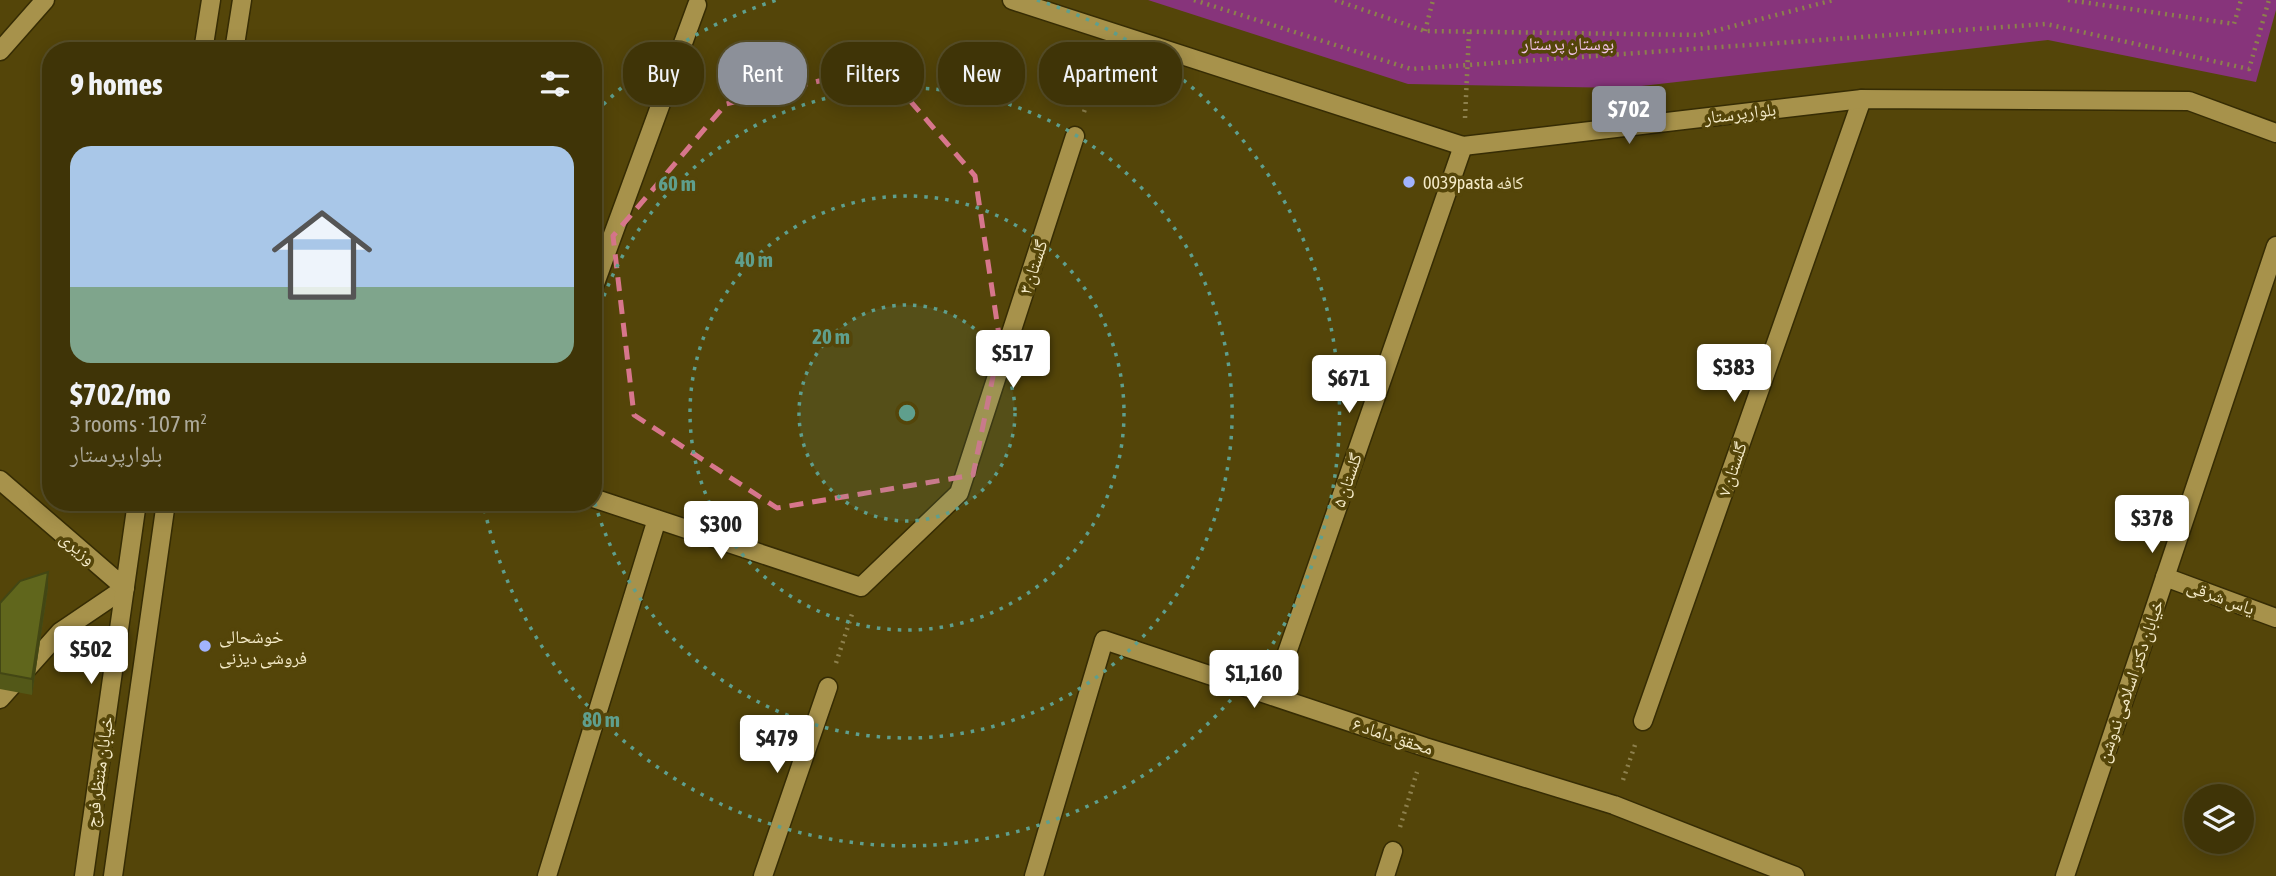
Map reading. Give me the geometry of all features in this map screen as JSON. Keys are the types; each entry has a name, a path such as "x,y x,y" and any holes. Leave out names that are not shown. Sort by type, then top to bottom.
{"street":[{"path":"0,51 45,0"},
{"path":"204,42 211,0"},
{"path":"235,42 242,0"},
{"name":"بلوارپرستار","path":"1012,0 1463,146 1862,99 2189,101 2276,132"},
{"path":"602,265 698,5"},
{"name":"گلستان ۷","path":"1643,721 1862,99"},
{"name":"گلستان ۳","path":"861,587 959,493 1075,136"},
{"name":"گلستان ۵","path":"1272,696 1463,146"},
{"name":"خيابان دکتر اسلامی ندوشن","path":"2065,876 2276,246"},
{"name":"وزیری","path":"0,480 125,588"},
{"path":"602,501 861,587"},
{"name":"خیابان منتظر فرج","path":"84,876 136,511"},
{"name":"خیابان منتظر فرج","path":"113,876 165,511"},
{"path":"547,876 657,519"},
{"name":"یاس شرقی","path":"2165,577 2276,618"},
{"path":"0,699 60,632 125,588"},
{"name":"محقق داماد ۶","path":"1034,876 1104,640 1425,747 1614,805 1795,876"},
{"path":"763,876 828,687"},
{"path":"1385,876 1393,852"}],"path":[{"path":"1194,0 1411,69 2046,24 2249,69 2269,0"},
{"path":"1335,0 1425,31 1699,35 1834,0"},
{"path":"1425,31 1433,0"},
{"path":"2068,0 2234,24 2241,0"},
{"path":"1463,146 1469,32"},
{"path":"1075,136 1113,33"},
{"path":"828,687 861,587"},
{"path":"1614,805 1643,721"},
{"path":"1393,852 1425,747"}],"highlighted area":[{"path":"880,66 975,176 1000,342 973,475 777,508 634,415 613,236 726,104"}],"green space":[{"name":"بوستان پرستار","path":"1148,0 2276,0 2276,10 2256,82 2048,40 1624,88 1408,84"}],"building":[{"path":"48,572 32,679 0,673 0,603 20,581"}],"place":[{"name":"0039pasta کافه","path":"1409,182"},
{"name":"خوشحالی فروشی دیزنی","path":"205,646"}]}
